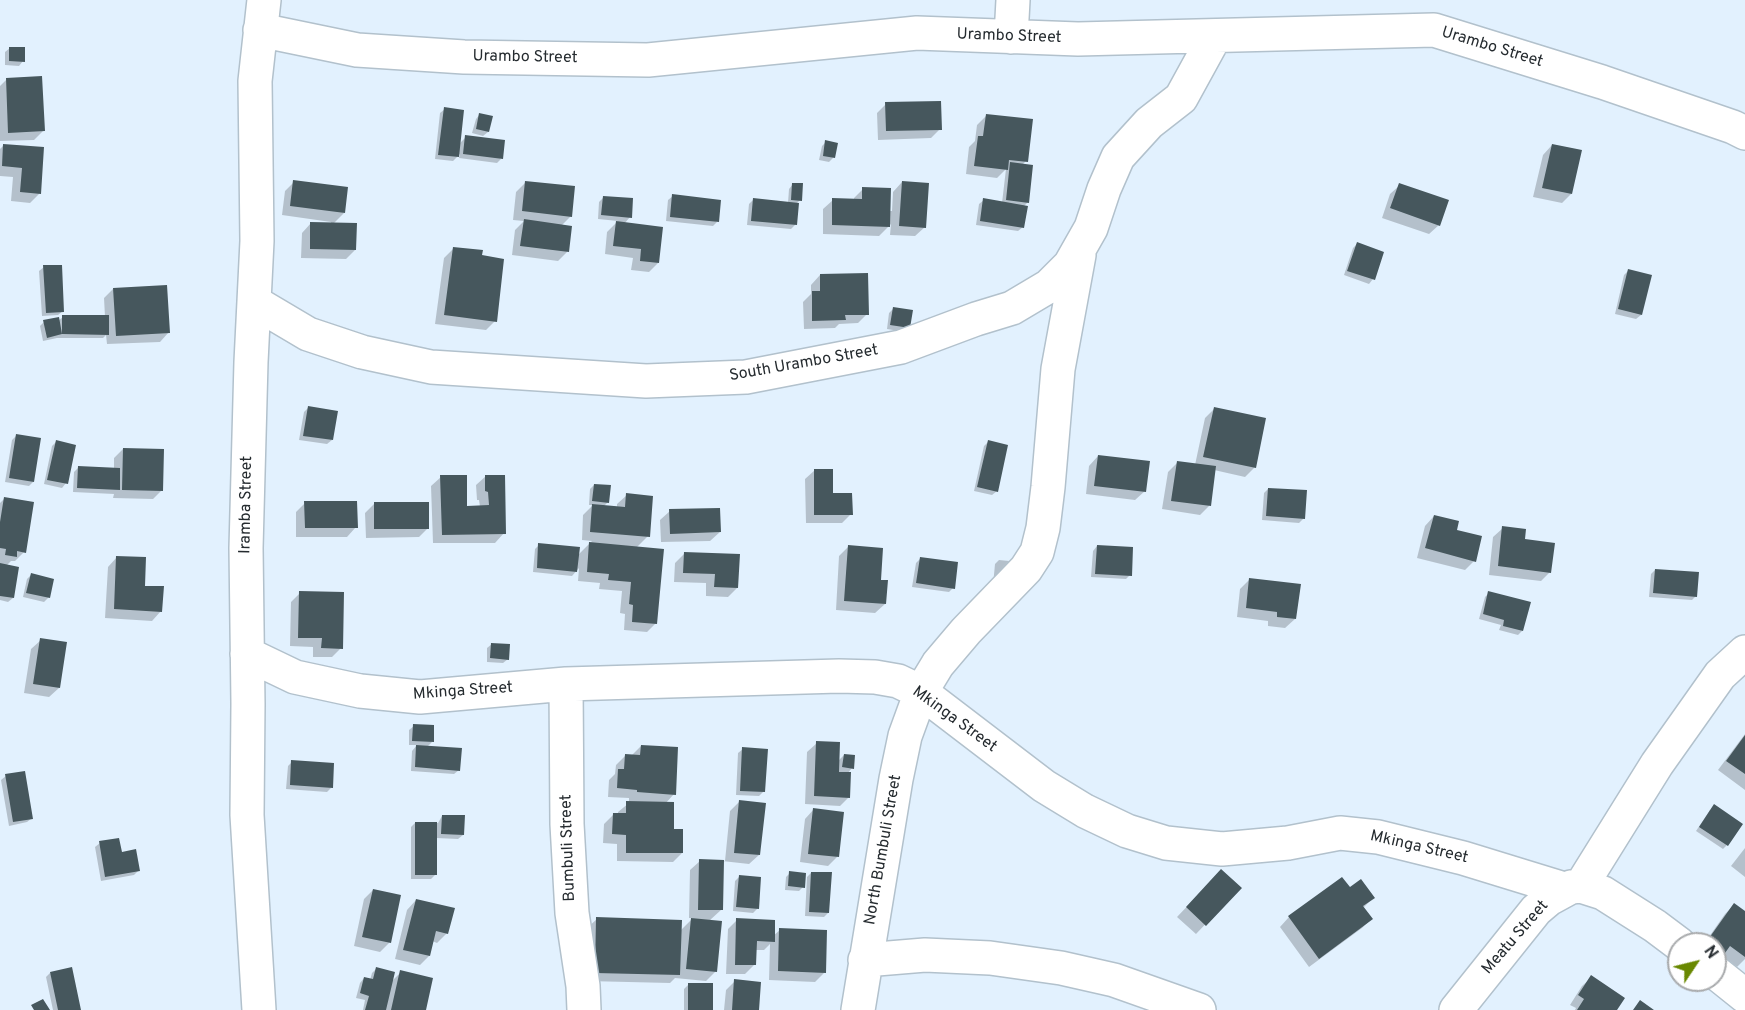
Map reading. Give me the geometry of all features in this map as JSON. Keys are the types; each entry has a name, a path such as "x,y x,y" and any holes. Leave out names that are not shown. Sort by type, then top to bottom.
{"street":[{"path":"1011,37 1013,0"},
{"name":"Urambo Street","path":"262,15 357,50 464,57 648,60 917,33 1078,39 1434,30 1613,86 1745,133"},
{"name":"Iramba Street","path":"259,1010 247,815 246,537 257,242 255,81 262,15"},
{"name":"South Urambo Street","path":"254,303 308,334 362,352 430,368 646,381 746,377 901,347 1012,308 1049,286 1070,265 1091,228 1118,157 1149,123 1181,98 1215,36"},
{"name":"North Bumbuli Street","path":"858,1010 904,736 921,692 945,656 1026,569 1038,552 1051,467 1058,369 1081,245"},
{"path":"1667,935 1603,893 1572,887 1720,675 1745,652"},
{"name":"Mkinga Street","path":"247,654 295,677 370,692 420,697 566,684 863,676 898,681 921,692 1044,786 1085,811 1127,831 1166,843 1222,849 1288,843 1340,833 1378,837 1572,887"},
{"name":"Bumbuli Street","path":"566,684 567,824 572,913 583,986 584,1010"},
{"name":"Meatu Street","path":"1456,1010 1536,910 1572,887"},
{"path":"865,960 925,955 990,958 1061,968 1114,980 1199,1010"},
{"path":"1727,982 1745,996"}],"building":[{"path":"9,47 25,47 25,62 9,61"},
{"path":"42,76 45,131 8,133 6,78"},
{"path":"941,101 942,130 886,131 885,102"},
{"path":"444,107 464,110 459,157 438,155"},
{"path":"479,113 493,116 489,132 476,129"},
{"path":"986,114 1033,119 1028,162 1009,160 1008,170 974,166 978,136 983,136"},
{"path":"465,135 505,140 503,159 463,154"},
{"path":"825,140 838,143 835,158 823,156"},
{"path":"3,144 44,147 41,194 20,192 22,168 2,166"},
{"path":"1552,144 1582,150 1572,194 1542,188"},
{"path":"1010,162 1033,165 1029,203 1006,200"},
{"path":"293,180 348,187 345,213 290,206"},
{"path":"525,181 575,186 572,217 522,211"},
{"path":"902,181 929,183 926,228 899,226"},
{"path":"792,183 803,183 802,201 791,200"},
{"path":"1399,183 1449,200 1440,226 1390,208"},
{"path":"862,187 891,188 890,227 832,225 832,198 862,199"},
{"path":"672,194 721,200 719,222 670,217"},
{"path":"603,196 633,198 632,218 601,215"},
{"path":"753,198 799,203 797,225 751,221"},
{"path":"983,198 1028,206 1024,228 980,221"},
{"path":"524,219 572,226 569,252 520,246"},
{"path":"616,221 663,227 659,263 640,261 641,249 613,246"},
{"path":"310,222 357,223 356,250 310,249"},
{"path":"1357,242 1384,252 1375,280 1347,271"},
{"path":"453,247 483,250 482,255 504,259 497,322 444,315"},
{"path":"43,265 62,265 64,312 46,313"},
{"path":"1628,269 1652,275 1642,315 1618,309"},
{"path":"868,273 869,315 845,315 846,320 812,321 812,291 820,291 820,274"},
{"path":"167,285 170,333 116,336 113,288"},
{"path":"893,307 913,310 910,328 890,325"},
{"path":"62,315 109,315 109,335 62,334"},
{"path":"59,317 62,334 47,338 43,320"},
{"path":"308,406 338,411 333,440 303,436"},
{"path":"1214,407 1266,418 1256,468 1203,457"},
{"path":"16,434 41,438 34,482 9,478"},
{"path":"56,440 76,445 68,484 47,480"},
{"path":"988,440 1008,445 998,492 977,487"},
{"path":"123,448 164,449 163,491 122,490"},
{"path":"1098,455 1150,461 1146,492 1094,486"},
{"path":"1177,461 1216,466 1211,506 1171,501"},
{"path":"78,466 120,468 120,490 77,488"},
{"path":"814,469 833,469 833,493 852,493 853,515 814,515"},
{"path":"440,475 467,475 467,506 489,505 488,492 485,491 485,475 505,475 506,534 442,535"},
{"path":"594,484 611,485 609,503 592,501"},
{"path":"1268,488 1307,490 1305,519 1266,516"},
{"path":"626,493 653,496 650,537 590,532 592,504 625,507"},
{"path":"4,497 34,502 26,553 17,551 17,557 5,555 6,549 0,548 0,522"},
{"path":"304,501 357,501 358,528 305,528"},
{"path":"374,502 429,502 429,529 374,529"},
{"path":"720,508 721,532 670,534 669,509"},
{"path":"1434,515 1459,521 1457,530 1482,536 1476,562 1425,548"},
{"path":"1502,526 1526,529 1525,539 1555,543 1551,573 1498,566"},
{"path":"589,542 664,549 657,624 632,622 633,605 629,604 631,582 608,580 609,574 587,572"},
{"path":"538,543 580,547 577,572 537,568"},
{"path":"848,545 883,548 881,580 888,580 886,604 844,601"},
{"path":"1097,545 1133,547 1132,576 1095,574"},
{"path":"684,552 740,554 738,588 714,587 715,574 683,573"},
{"path":"116,556 146,557 145,586 164,586 162,612 114,609"},
{"path":"920,557 958,562 955,589 916,583"},
{"path":"0,563 19,567 14,598 0,596"},
{"path":"1655,569 1699,572 1697,597 1653,593"},
{"path":"31,573 54,579 50,598 26,593"},
{"path":"1249,578 1301,584 1296,619 1277,617 1277,612 1246,608"},
{"path":"299,591 344,592 343,649 321,648 322,638 298,638"},
{"path":"1488,591 1531,602 1523,631 1503,626 1504,620 1483,614"},
{"path":"40,638 67,642 60,688 33,684"},
{"path":"491,643 510,644 509,660 490,658"},
{"path":"413,724 434,725 434,742 412,741"},
{"path":"1745,735 1745,774 1726,761"},
{"path":"816,741 840,742 839,772 851,772 850,798 814,796"},
{"path":"416,745 462,748 460,771 415,767"},
{"path":"641,745 678,747 676,795 617,788 618,769 624,769 625,754 640,755"},
{"path":"742,747 768,749 765,792 740,791"},
{"path":"844,754 855,755 854,769 842,767"},
{"path":"291,760 334,763 333,788 290,785"},
{"path":"25,771 33,819 13,822 5,774"},
{"path":"739,800 766,803 760,855 734,853"},
{"path":"626,801 674,802 674,829 683,829 683,853 626,853 626,835 612,834 613,813 626,813"},
{"path":"1714,804 1743,824 1728,846 1699,827"},
{"path":"813,808 844,812 839,857 808,854"},
{"path":"442,815 465,815 464,835 441,834"},
{"path":"415,822 437,822 437,875 415,875"},
{"path":"119,838 122,852 136,849 140,871 105,877 99,841"},
{"path":"699,859 724,860 723,910 698,910"},
{"path":"1221,869 1242,888 1206,926 1186,907"},
{"path":"789,871 806,873 805,888 788,886"},
{"path":"811,872 832,872 829,913 809,912"},
{"path":"739,875 761,877 759,909 736,907"},
{"path":"1342,877 1350,887 1361,879 1375,898 1363,906 1373,919 1319,959 1288,916"},
{"path":"373,889 401,895 391,943 362,937"},
{"path":"416,899 455,908 448,934 436,931 430,956 403,950"},
{"path":"1734,903 1745,911 1745,957 1730,946 1727,950 1727,932 1713,932"},
{"path":"596,917 682,920 680,975 595,973"},
{"path":"691,918 722,921 717,972 686,969"},
{"path":"736,918 775,920 775,942 757,941 756,965 735,965"},
{"path":"779,928 827,930 826,973 778,971"},
{"path":"72,967 81,1010 58,1010 50,972"},
{"path":"376,967 395,972 386,1010 365,1010 369,996 360,993 364,977 373,979"},
{"path":"400,970 433,978 426,1010 391,1010"},
{"path":"1591,975 1625,998 1617,1010 1577,1010 1584,999 1578,995"},
{"path":"734,979 761,982 759,1010 732,1010"},
{"path":"688,983 713,983 713,1010 688,1010"},
{"path":"43,999 50,1010 34,1010 31,1005"},
{"path":"1640,1000 1654,1010 1633,1010"}]}
